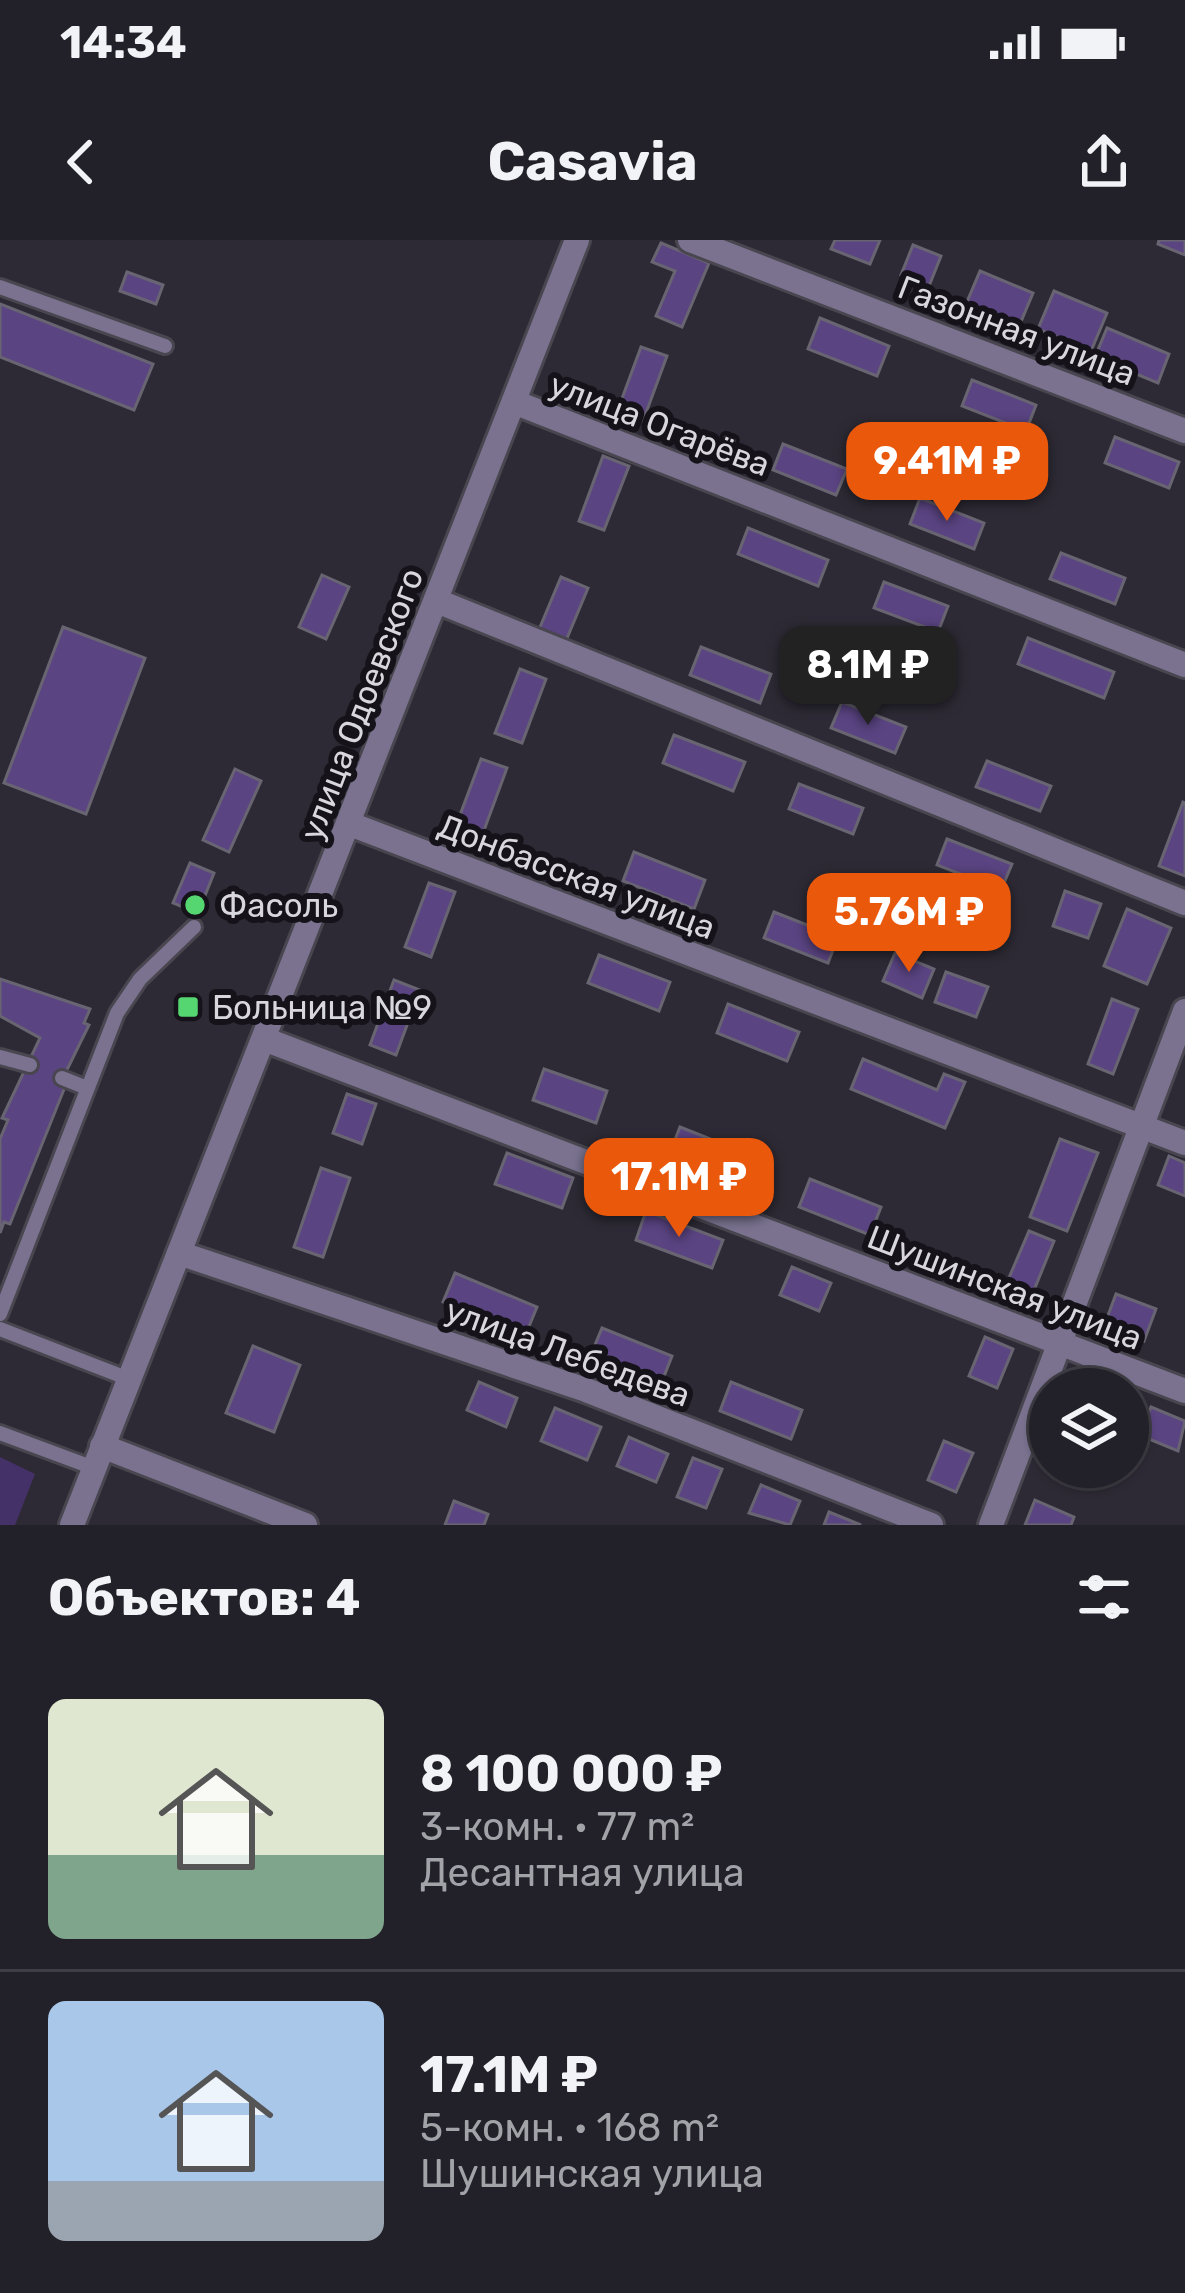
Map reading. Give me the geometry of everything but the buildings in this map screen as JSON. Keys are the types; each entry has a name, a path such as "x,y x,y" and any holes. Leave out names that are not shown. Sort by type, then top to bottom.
{"street":[{"name":"улица Одоевского","path":"72,1525 577,240"},
{"name":"Газонная улица","path":"690,240 1185,431"},
{"name":"улица Огарёва","path":"514,401 1185,664"},
{"path":"436,601 1185,903"},
{"name":"Донбасская улица","path":"350,824 1185,1143"},
{"path":"991,1525 1185,1011"},
{"name":"Шушинская улица","path":"264,1039 1185,1391"},
{"name":"улица Лебедева","path":"179,1253 586,1390 931,1525"},
{"path":"98,1457 305,1525"}],"lane":[{"path":"0,287 166,346"},
{"path":"0,1314 117,1013 140,979 194,927"},
{"path":"0,1057 30,1065"},
{"path":"62,1078 87,1088"},
{"path":"0,1330 129,1379"},
{"path":"0,1433 98,1457"}],"shaded area":[{"path":"0,1457 35,1474 15,1525 0,1525"}],"place":[{"name":"Фасоль","path":"195,905"},
{"name":"Больница №9","path":"188,1007"}]}
